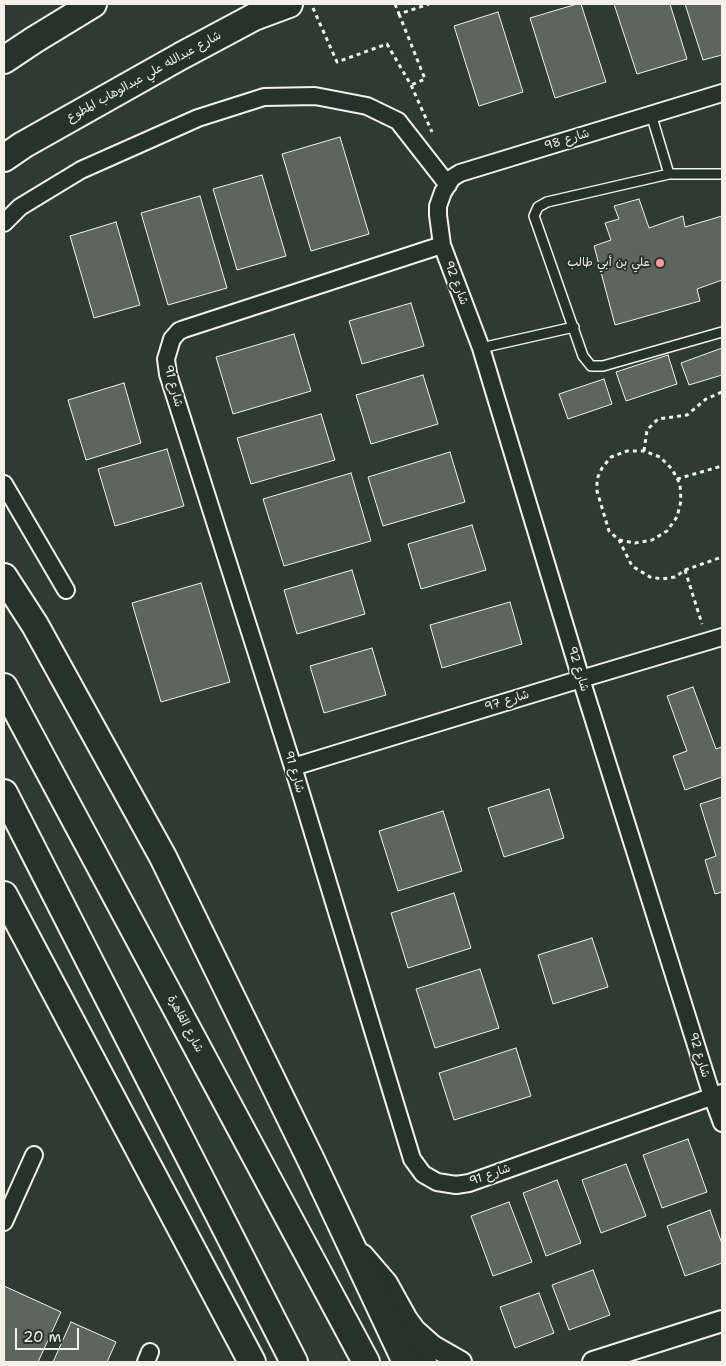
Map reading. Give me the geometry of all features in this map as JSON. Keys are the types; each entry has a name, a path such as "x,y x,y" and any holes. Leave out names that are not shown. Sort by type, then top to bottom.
{"main road":[{"path":"4,60 93,4"},
{"name":"شارع عبدالله علي عبدالوهاب المطوع","path":"14,151 181,56 254,17 289,4"},
{"path":"4,175 14,151"},
{"path":"4,577 35,625 162,857 351,1243 406,1362"},
{"name":"شارع القاهرة","path":"4,687 366,1362"},
{"path":"4,793 294,1362"},
{"path":"4,895 252,1362"}],"street":[{"name":"شارع 98","path":"448,185 452,178 471,169 722,93"},
{"path":"4,223 20,207 80,170 198,118 264,97 315,96 367,106 398,121 448,185"},
{"name":"شارع 92","path":"448,185 440,200 438,215 442,245 481,348 581,678 717,1094 722,1122"},
{"name":"شارع 91","path":"442,245 184,329 176,334 168,348 166,359 168,374 293,767 412,1159 423,1174 437,1182 456,1186 469,1184 717,1094"},
{"path":"4,484 66,590"},
{"name":"شارع 97","path":"293,767 581,678 715,640"},
{"path":"4,1220 34,1155"},
{"path":"351,1243 387,1284 407,1320 415,1330 433,1346 461,1362"},
{"path":"604,1361 722,1321"},
{"path":"415,1330 426,1362"}],"lane":[{"path":"651,114 669,174"},
{"path":"722,174 669,174 547,202 535,210 535,220 586,362 591,366 603,366 722,332"},
{"path":"481,348 574,327"}],"path":[{"path":"311,4 337,62 387,44 411,84 425,80 395,4"},
{"path":"399,14 429,4"},
{"path":"644,451 647,430 658,419 687,415 706,399 722,392"},
{"path":"619,540 635,543 652,540 666,531 676,517 681,501 680,484 672,469 660,458 644,451 627,451 611,457 602,468 598,479 597,491 609,531 619,540 632,566 650,577 662,579 675,577 685,570 722,557"},
{"path":"677,479 722,466"},
{"path":"685,570 715,640"}],"building":[{"path":"581,4 606,82 555,98 530,18"},
{"path":"614,4 670,4 687,59 637,74"},
{"path":"685,4 722,4 722,55 703,60"},
{"path":"498,12 523,92 479,106 454,26"},
{"path":"340,137 369,234 311,251 282,154"},
{"path":"262,175 286,256 237,270 213,189"},
{"path":"200,196 227,288 168,305 141,213"},
{"name":"علي بن أبي طالب","path":"639,199 649,228 683,216 685,227 722,216 722,280 697,289 700,301 615,325 594,246 611,240 605,223 619,219 614,206"},
{"path":"116,222 140,305 94,318 70,236"},
{"path":"411,303 424,346 362,364 349,321"},
{"path":"294,334 311,391 233,414 216,357"},
{"path":"722,348 722,375 689,385 681,363"},
{"path":"668,355 677,384 626,401 616,372"},
{"path":"423,375 438,424 371,444 356,395"},
{"path":"604,379 612,404 568,419 559,394"},
{"path":"124,383 141,443 86,460 68,400"},
{"path":"321,414 335,460 251,484 237,438"},
{"path":"167,449 184,506 115,526 98,469"},
{"path":"450,452 465,502 383,526 368,477"},
{"path":"351,473 371,541 284,566 263,499"},
{"path":"472,525 486,570 421,589 408,544"},
{"path":"352,570 365,614 297,634 284,590"},
{"path":"201,583 230,682 161,702 132,603"},
{"path":"510,602 522,644 442,668 430,625"},
{"path":"372,648 386,695 324,713 310,666"},
{"path":"693,687 716,749 722,747 722,777 685,790 673,756 687,751 667,696"},
{"path":"549,789 564,838 504,857 488,808"},
{"path":"722,797 722,892 715,894 705,860 716,856 700,804"},
{"path":"443,811 462,871 398,891 379,831"},
{"path":"454,893 471,948 408,968 391,913"},
{"path":"592,938 608,987 553,1004 538,955"},
{"path":"480,969 499,1028 435,1048 416,989"},
{"path":"516,1048 531,1096 454,1120 439,1073"},
{"path":"688,1139 707,1192 662,1208 643,1155"},
{"path":"626,1164 646,1216 601,1233 582,1180"},
{"path":"557,1180 581,1243 546,1256 523,1193"},
{"path":"509,1202 532,1262 493,1276 471,1216"},
{"path":"710,1210 722,1244 722,1263 685,1276 667,1226"},
{"path":"593,1270 610,1315 569,1330 552,1285"},
{"path":"4,1286 61,1312 38,1362 4,1362"},
{"path":"539,1293 554,1333 515,1348 500,1307"},
{"path":"71,1322 116,1342 107,1362 53,1362"}],"place":[{"name":"علي بن أبي طالب","path":"660,263"}]}
